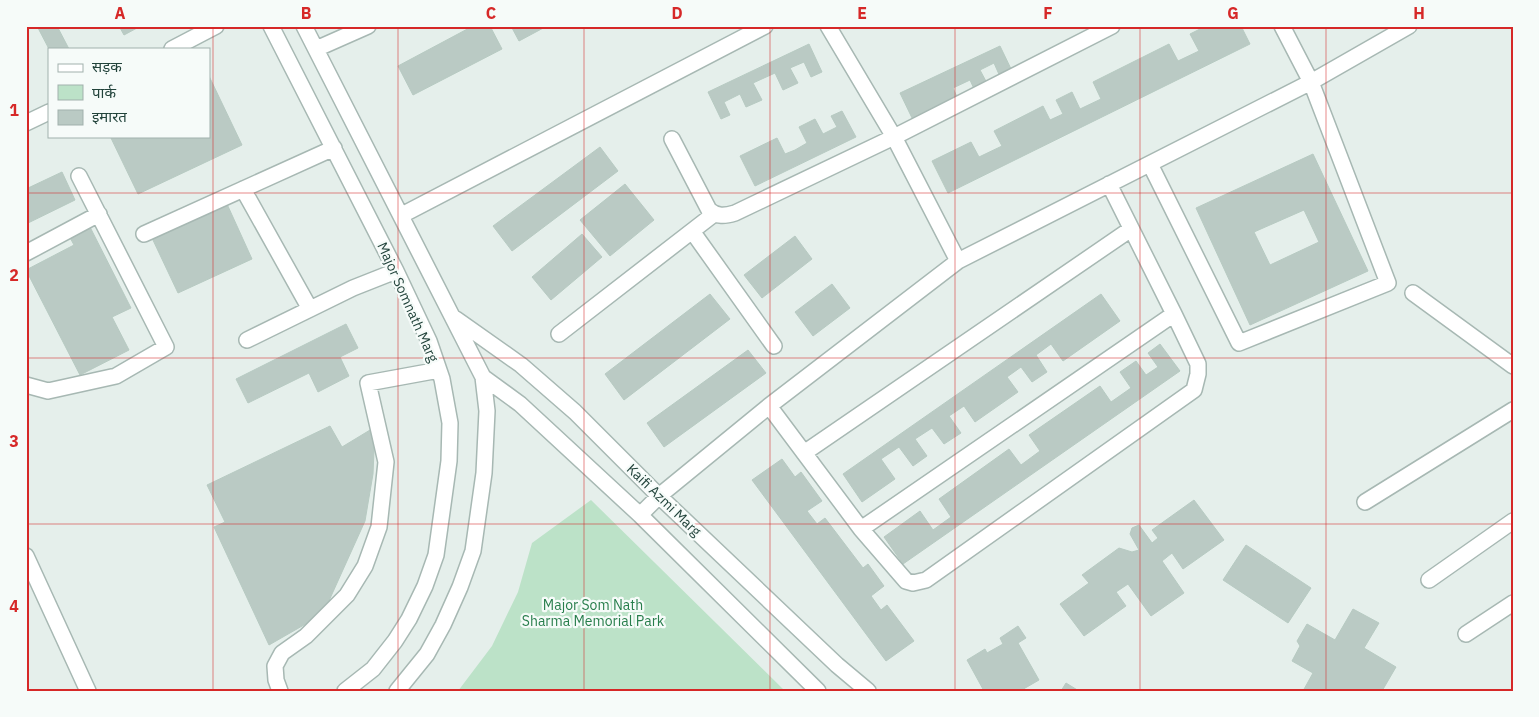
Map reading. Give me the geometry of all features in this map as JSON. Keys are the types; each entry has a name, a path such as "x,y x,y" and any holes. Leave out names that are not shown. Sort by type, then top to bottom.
{"street":[{"path":"174,48 216,26"},
{"name":"Major Somnath Marg","path":"271,26 396,271 429,341 439,370 448,414 450,432 449,461 436,555 425,586 409,619 395,641 373,669 345,691"},
{"path":"304,26 483,376 487,410 484,473 473,551 460,587 443,624 426,654 397,691"},
{"path":"316,50 368,26"},
{"path":"402,215 765,26"},
{"path":"672,139 709,210 714,214 725,216 735,213 894,137 1112,26"},
{"path":"1150,164 1239,343 1388,283 1311,82 1282,26"},
{"path":"640,515 659,496 769,406 958,261 1311,82 1408,26"},
{"path":"833,28 894,137 958,261"},
{"path":"26,123 48,112"},
{"path":"144,234 334,148"},
{"path":"26,385 48,391 116,376 166,347 79,176"},
{"path":"769,406 862,529 906,581 913,583 926,580 1194,390 1198,374 1198,364 1109,184"},
{"path":"243,189 310,309"},
{"path":"26,253 99,214"},
{"path":"559,334 714,214"},
{"path":"804,453 1131,228"},
{"path":"692,231 774,346"},
{"path":"247,340 353,288 396,271"},
{"path":"1413,293 1513,366"},
{"path":"862,529 1174,314"},
{"name":"Kaifi Azmi Marg","path":"454,318 528,371 575,412 659,496 837,665 868,691"},
{"path":"280,691 276,680 275,666 282,653 306,636 347,595 365,566 379,527 386,462 368,383 439,370"},
{"path":"483,376 520,404 640,515 818,691"},
{"path":"1365,502 1513,410"},
{"path":"1429,580 1513,521"},
{"path":"26,556 88,691"},
{"path":"1466,634 1513,603"}],"green space":[{"name":"Major Som Nath Sharma Memorial Park","path":"591,500 785,691 458,691 492,646 518,592 532,543"}],"building":[{"path":"37,26 57,26 68,48 48,48"},
{"path":"119,26 136,26 137,28 124,35"},
{"path":"473,26 490,26 502,49 413,95 398,66"},
{"path":"511,26 547,26 519,41"},
{"path":"1206,26 1241,26 1250,44 948,193 932,161 971,142 979,157 1002,146 994,131 1043,106 1050,120 1063,114 1056,100 1072,92 1080,109 1101,99 1093,82 1169,44 1178,61 1199,51 1190,34"},
{"path":"809,44 822,72 811,77 804,62 790,68 798,83 783,90 775,73 753,83 762,100 746,107 740,94 724,102 730,115 721,119 708,92"},
{"path":"1000,46 1013,73 1001,79 994,63 980,70 988,85 975,91 970,80 953,88 958,99 913,120 900,93"},
{"path":"210,78 242,145 138,194 111,138 210,138"},
{"path":"842,111 856,137 755,186 740,156 777,138 785,154 795,150 807,143 799,127 815,119 823,134 837,127 831,116"},
{"path":"600,147 618,171 512,251 493,226"},
{"path":"1313,154 1368,271 1250,325 1196,208","holes":["1304,210 1319,242 1270,265 1254,232"]},
{"path":"62,172 75,200 26,224 26,189"},
{"path":"625,184 654,220 610,256 580,220"},
{"path":"227,204 252,259 178,293 152,238"},
{"path":"88,223 131,308 112,317 129,350 80,375 26,270 74,245 68,234"},
{"path":"582,234 602,257 551,300 532,277"},
{"path":"795,236 812,259 762,298 744,275"},
{"path":"832,284 850,308 813,336 795,312"},
{"path":"710,294 730,319 624,400 605,374"},
{"path":"1101,294 1120,321 1063,361 1051,344 1036,355 1047,372 1032,382 1021,367 1007,377 1018,392 975,422 964,406 949,416 961,433 944,444 932,428 915,439 927,456 913,466 899,447 881,459 895,479 862,502 843,474"},
{"path":"346,324 358,348 340,357 349,376 318,392 309,373 248,403 236,379"},
{"path":"1160,344 1180,371 903,564 884,537 920,511 933,530 951,517 939,499 1009,449 1021,465 1040,451 1029,435 1100,386 1111,402 1131,388 1120,372 1136,361 1146,375 1158,367 1148,353"},
{"path":"748,350 766,373 664,447 647,423"},
{"path":"330,426 342,447 375,427 373,474 365,521 323,614 269,645 214,527 225,522 207,485"},
{"path":"782,459 795,477 801,472 822,501 807,511 817,524 825,518 863,568 868,564 884,586 871,596 881,610 887,605 914,641 886,661 752,480"},
{"path":"1194,500 1224,540 1183,569 1172,553 1162,561 1184,593 1151,616 1128,584 1116,592 1126,606 1084,636 1060,604 1089,583 1082,575 1119,548 1132,552 1139,550 1130,534 1132,528 1139,525 1152,543 1158,538 1152,530"},
{"path":"1246,545 1311,588 1288,623 1223,580"},
{"path":"1353,609 1379,623 1364,648 1396,667 1382,691 1303,691 1313,673 1292,661 1300,646 1297,641 1307,624 1335,640"},
{"path":"1018,626 1026,638 1018,643 1039,680 1020,691 984,691 967,660 985,649 987,653 1003,644 1000,638"},
{"path":"1066,683 1079,691 1061,691"}]}
